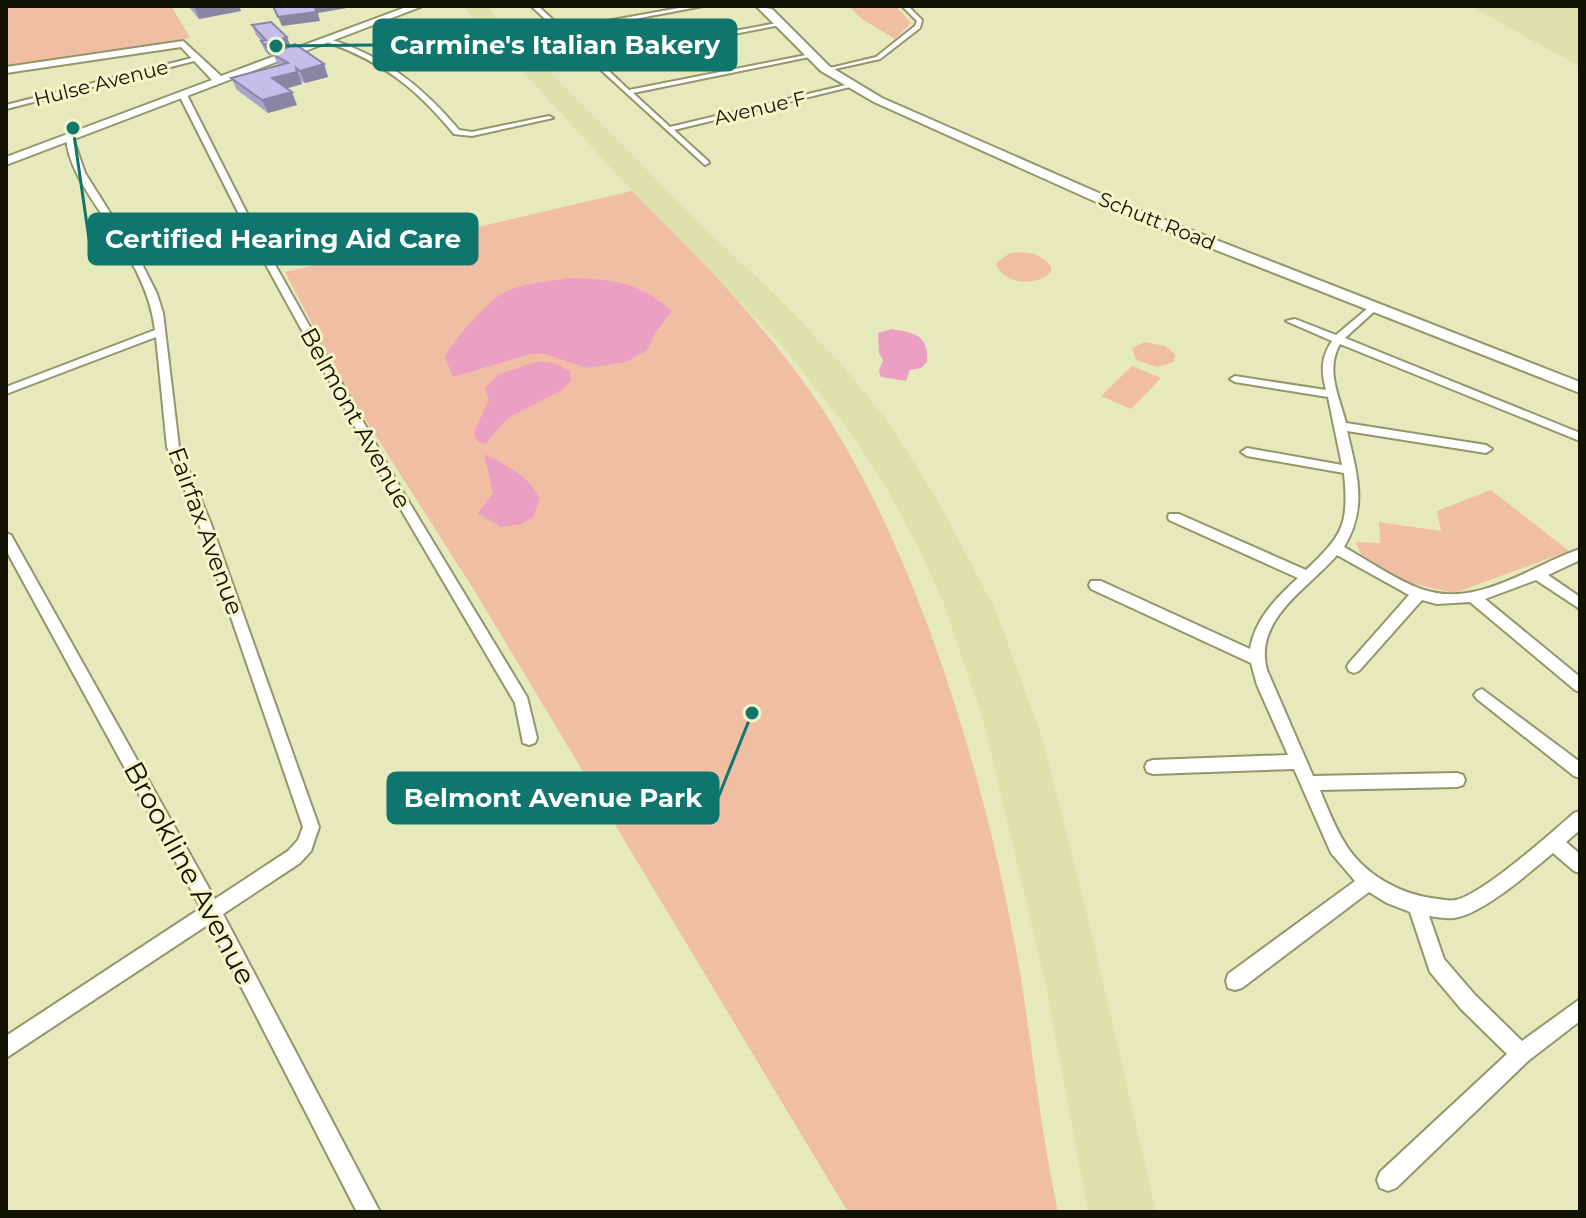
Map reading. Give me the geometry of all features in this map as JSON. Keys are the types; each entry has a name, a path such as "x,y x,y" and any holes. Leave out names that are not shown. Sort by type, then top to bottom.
{"street":[{"path":"6,161 418,6"},
{"path":"534,6 705,163"},
{"path":"562,31 700,6"},
{"name":"Schutt Road","path":"761,6 783,24 811,56 850,86 1119,207 1580,388"},
{"path":"828,70 878,58 918,27 920,21 905,6"},
{"path":"593,59 783,24"},
{"path":"329,41 380,60 428,96 457,132 472,134 549,118"},
{"path":"6,70 176,44 185,45 220,81"},
{"path":"629,92 811,56"},
{"name":"Hulse Avenue","path":"6,107 196,59"},
{"name":"Avenue F","path":"669,129 850,86"},
{"name":"Belmont Avenue","path":"183,95 251,229 395,489 522,702 529,738"},
{"name":"Fairfax Avenue","path":"69,138 80,171 136,260 153,294 173,447 205,524 311,827 308,839 294,857 212,911"},
{"path":"136,260 251,229"},
{"path":"1374,306 1338,338 1327,360 1348,470 1352,505 1350,526 1336,548 1273,613 1257,645 1257,659 1337,847 1353,869 1368,882 1417,906 1455,909 1480,897 1580,819"},
{"path":"1291,321 1580,437"},
{"path":"6,391 160,332"},
{"path":"1235,379 1332,394"},
{"path":"1340,426 1486,449"},
{"path":"1247,452 1348,470"},
{"path":"1174,517 1307,576"},
{"name":"Brookline Avenue","path":"6,538 212,911 369,1212"},
{"path":"1336,548 1419,594 1452,600 1474,598 1580,554"},
{"path":"1535,573 1580,604"},
{"path":"1096,585 1257,659"},
{"path":"1354,667 1419,594"},
{"path":"1474,598 1580,686"},
{"path":"1482,695 1580,771"},
{"path":"1153,767 1300,762"},
{"path":"1311,783 1457,780"},
{"path":"1553,842 1580,865"},
{"path":"1235,981 1368,882"},
{"path":"1417,906 1437,965 1468,1002 1521,1054"},
{"path":"6,1048 212,911"},
{"path":"1388,1180 1521,1054 1580,1009"}],"shaded area":[{"path":"6,6 171,6 190,38 6,68"},
{"path":"463,6 486,6 706,230 777,296 842,365 885,418 936,497 995,609 1041,734 1088,918 1156,1212 1088,1212 1046,985 983,719 944,604 886,487 854,437 785,349 610,167"},
{"path":"848,6 896,6 911,23 895,39 862,19"},
{"path":"1471,6 1580,6 1580,67"},
{"path":"632,191 709,269 802,380 859,471 892,537 947,681 990,830 1020,973 1058,1212 848,1212 474,590 346,389 285,272"},
{"path":"1010,253 1038,256 1047,262 1051,272 1029,282 1005,276 996,263"},
{"path":"568,278 635,287 672,311 655,333 647,350 626,362 587,368 545,354 530,354 453,377 445,357 462,333 493,300 516,288"},
{"path":"891,329 913,334 926,346 927,362 921,368 910,370 906,381 881,377 879,371 883,360 879,353 878,333"},
{"path":"1145,342 1165,346 1175,354 1174,362 1157,367 1136,360 1132,348"},
{"path":"536,362 554,363 570,371 571,381 562,390 508,418 485,444 478,442 474,432 489,400 485,388 499,374"},
{"path":"1132,366 1161,378 1131,409 1101,396"},
{"path":"484,454 516,472 535,490 540,498 533,517 521,524 501,527 478,513 493,493"},
{"path":"1491,490 1569,551 1454,593 1406,582 1361,555 1356,542 1380,543 1379,522 1441,531 1437,511"}],"building":[{"path":"273,6 315,6 316,12 278,17"},
{"path":"271,22 287,37 264,45 261,41 266,40 252,25"},
{"path":"295,44 324,64 300,71 296,68 297,72 272,78 292,92 262,100 231,78 288,63 273,54"}],"place":[{"name":"Carmine's Italian Bakery","path":"276,46"},
{"name":"Certified Hearing Aid Care","path":"73,128"},
{"name":"Belmont Avenue Park","path":"752,713"}]}
